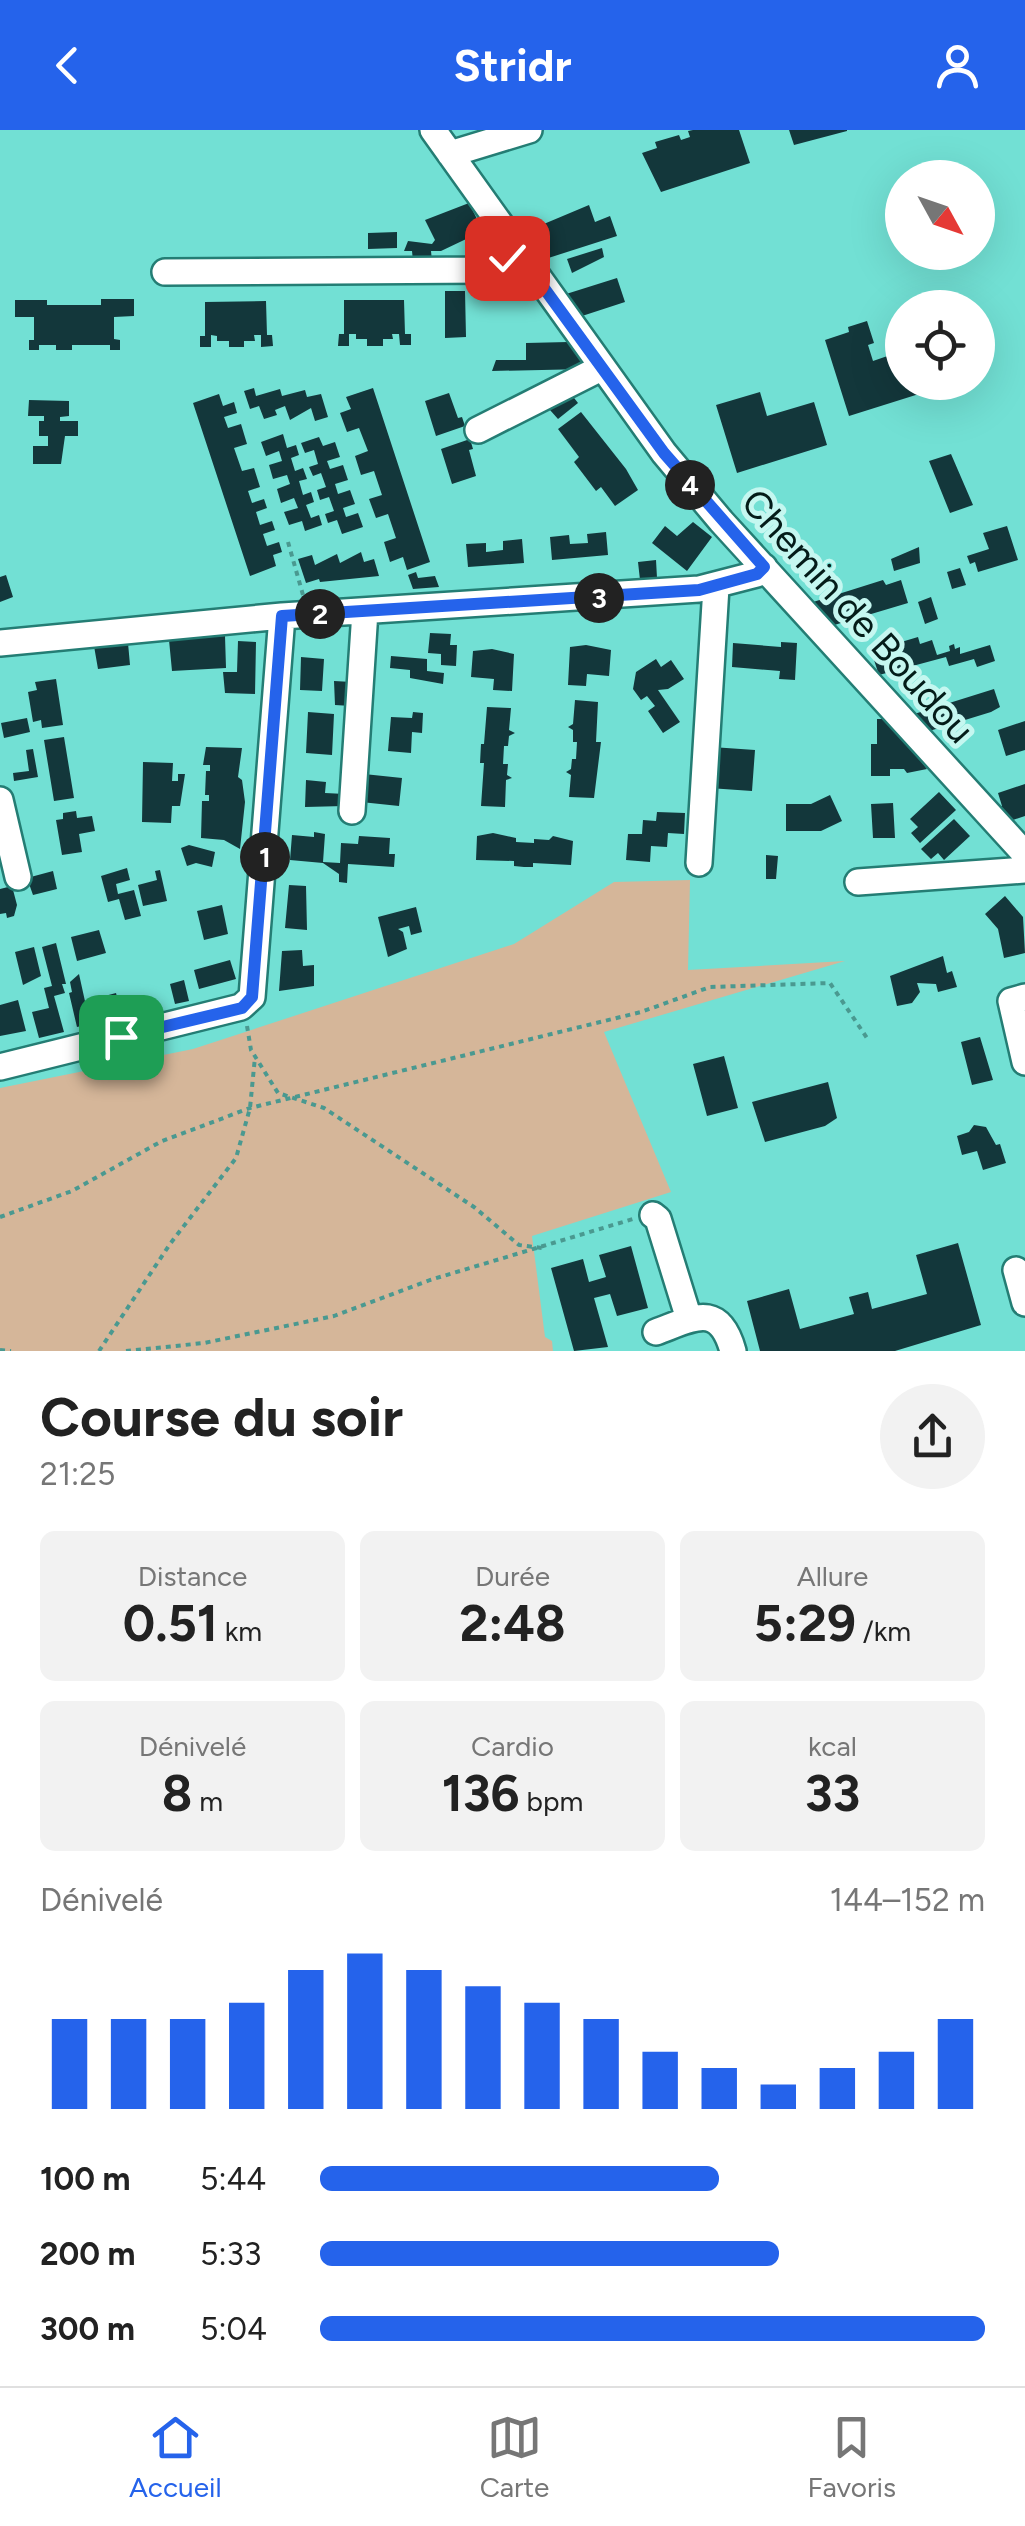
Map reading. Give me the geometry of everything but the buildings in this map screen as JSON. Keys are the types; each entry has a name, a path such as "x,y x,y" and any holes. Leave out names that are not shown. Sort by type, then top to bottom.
{"street":[{"name":"Chemin de Boudou","path":"433,130 664,453 1025,854"},
{"path":"450,154 529,130"},
{"path":"165,272 486,270 517,251"},
{"path":"478,430 601,368"},
{"path":"0,643 292,610 365,611 716,587 757,574 764,567"},
{"path":"699,863 716,587"},
{"path":"0,1067 242,1008 252,997 292,610"},
{"path":"352,811 365,611"},
{"path":"0,800 18,877"},
{"path":"858,882 1025,870"},
{"path":"1025,997 1011,1001 1025,1062"},
{"path":"653,1215 658,1219 689,1320"},
{"path":"1016,1270 1025,1303"},
{"path":"656,1332 689,1320 715,1318 728,1330 734,1351"}],"path":[{"path":"288,542 304,594 292,610"},
{"path":"0,1218 72,1191 162,1141 250,1108 298,1100 641,1012 710,987 830,983 868,1041"},
{"path":"99,1351 159,1259 236,1158 250,1108 254,1057 242,1008"},
{"path":"254,1057 278,1093 324,1108 474,1207 519,1246 545,1248"},
{"path":"126,1351 204,1344 334,1316 430,1280 653,1215"},
{"path":"0,1350 10,1351"}],"shaded area":[{"path":"690,880 688,970 845,961 604,1032 671,1192 532,1236 545,1337 552,1341 553,1351 0,1351 0,1088 193,1049 514,944 614,882"}],"route":[{"path":"121,1037 242,1008 252,997 256,986 282,616 699,590 757,574 764,567 664,453 517,251 507,258"}]}
